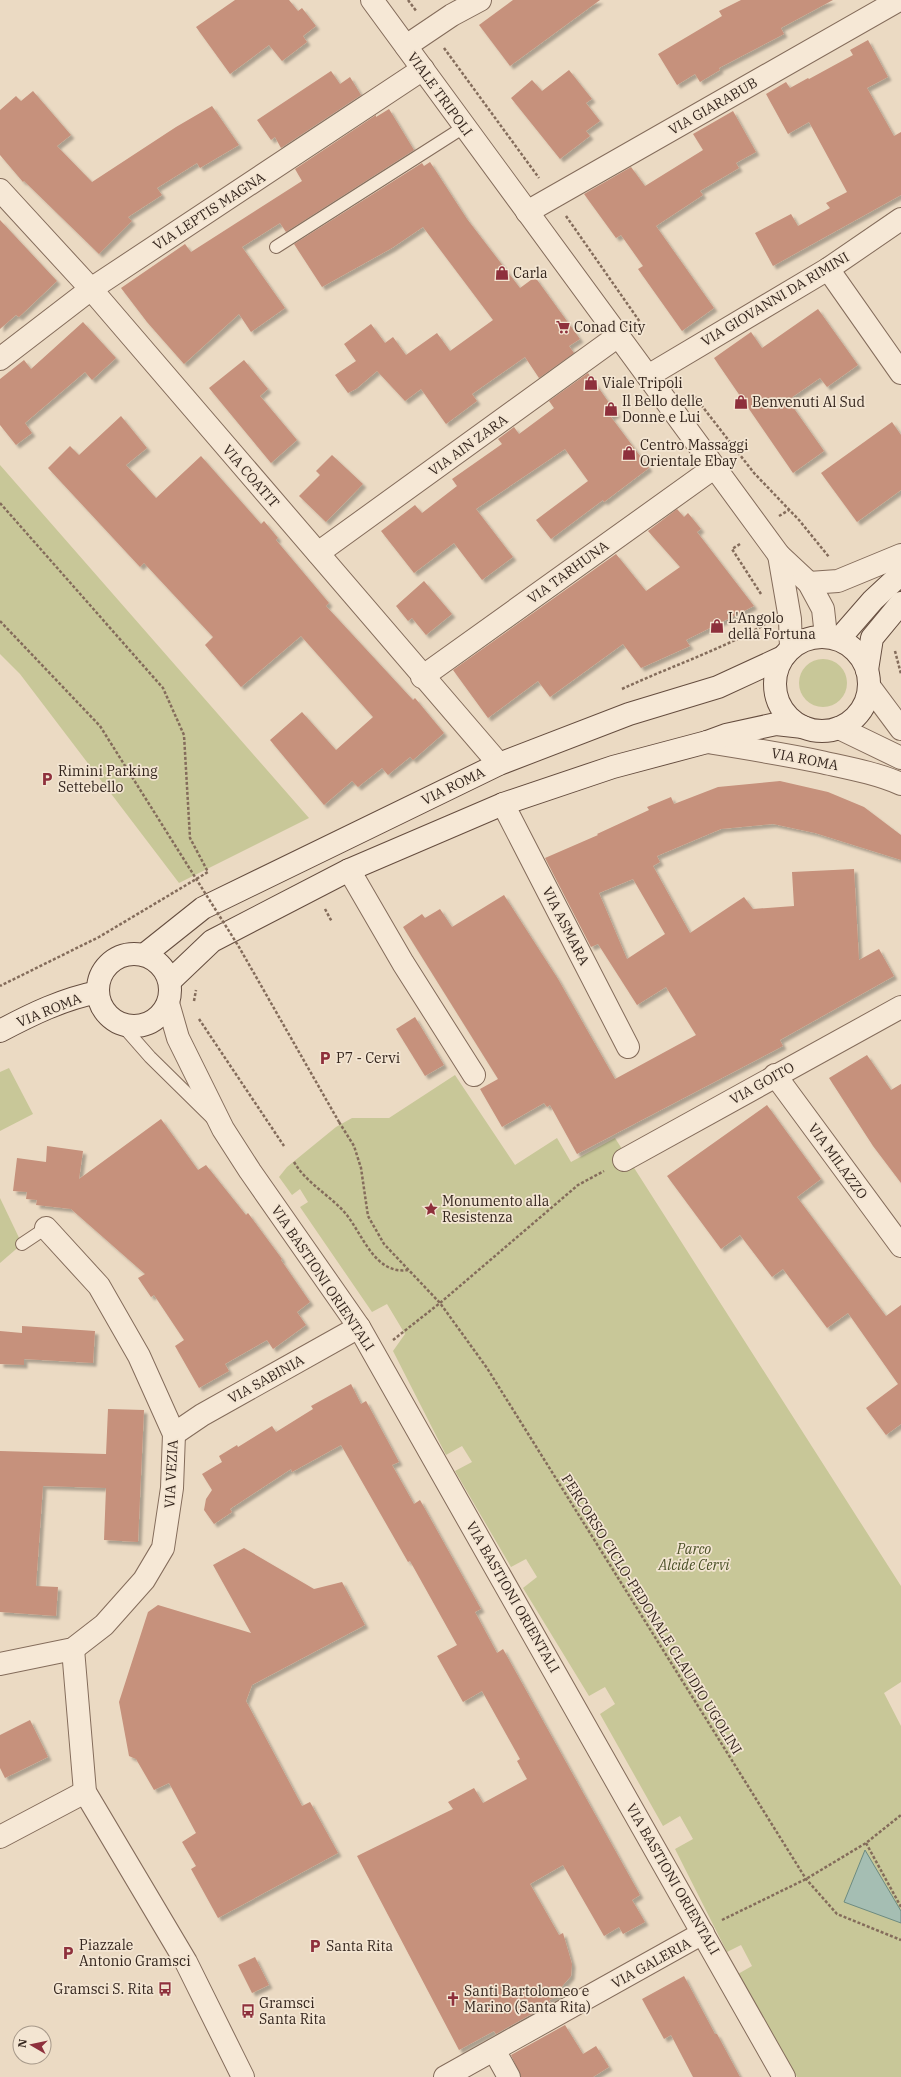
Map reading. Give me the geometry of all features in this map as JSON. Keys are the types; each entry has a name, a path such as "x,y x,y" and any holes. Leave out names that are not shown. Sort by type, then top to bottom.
{"street":[{"name":"VIALE TRIPOLI","path":"372,0 779,555 809,583 822,609 833,638"},
{"path":"406,46 480,0"},
{"name":"VIA GIARABUB","path":"527,212 897,8"},
{"name":"VIA LEPTIS MAGNA","path":"0,359 91,289 423,69"},
{"name":"VIA COATIT","path":"0,190 91,289 318,553 422,677 499,764"},
{"name":"VIA GIOVANNI DA RIMINI","path":"648,376 828,269 901,219"},
{"path":"828,269 901,373"},
{"name":"VIA AIN ZARA","path":"318,553 618,336"},
{"name":"VIA TARHUNA","path":"422,677 714,467"},
{"name":"VIALE TRIPOLI","path":"779,555 790,619 787,653"},
{"path":"809,583 838,581 901,555"},
{"path":"833,638 901,574"},
{"path":"901,603 872,638 868,678 863,707 857,716 839,728 827,731 803,727 784,712 777,697 775,679 777,668 787,653 808,638 833,638 857,651 868,678 901,729"},
{"name":"VIA ROMA","path":"144,955 203,908 499,764 629,714 718,688 787,653"},
{"name":"VIA ROMA","path":"170,981 212,942 349,870 503,804 613,766 707,742 726,735 776,724 803,727"},
{"path":"839,728 901,758"},
{"name":"VIA ROMA","path":"707,742 845,767 885,777 901,784"},
{"name":"VIA ASMARA","path":"503,804 628,1047"},
{"path":"349,870 403,963 474,1076"},
{"path":"144,955 160,964 170,981 171,992 168,1003 157,1019 149,1024 130,1026 121,1024 105,1012 98,992 100,979 111,962 123,956 144,955"},
{"name":"VIA ROMA","path":"0,1031 33,1014 74,997 98,992"},
{"name":"VIA BASTIONI ORIENTALI","path":"168,1003 178,1038 223,1129 250,1171 359,1327 784,2077"},
{"name":"VIA GOITO","path":"624,1160 775,1075 901,1007"},
{"name":"VIA MILAZZO","path":"775,1075 901,1246"},
{"name":"VIA VEZIA","path":"0,1664 72,1649 104,1625 118,1611 144,1580 163,1548 172,1488 174,1434 139,1356 99,1286 46,1228"},
{"name":"VIA SABINIA","path":"174,1434 202,1415 359,1327"},
{"path":"72,1649 86,1792 186,1962 244,2077"},
{"path":"0,1837 86,1792"},
{"name":"VIA GALERIA","path":"445,2077 703,1933"},
{"path":"494,2050 509,2077"}],"lane":[{"path":"276,247 464,127"},
{"name":"VIA BASTIONI ORIENTALI","path":"121,1024 181,1090 223,1129"},
{"path":"22,1244 46,1228"}],"path":[{"path":"408,0 553,197 642,325"},
{"path":"693,394 754,473 799,520 832,562"},
{"path":"0,503 163,688 184,735 190,838 208,872 99,936 0,986"},
{"path":"732,549 762,596"},
{"path":"709,653 764,625 765,615"},
{"name":"PERCORSO CICLO-PEDONALE CLAUDIO UGOLINI","path":"0,621 100,726 239,947 354,1146 361,1168 368,1216 384,1244 440,1303 487,1368 806,1879 837,1914 901,1940"},
{"path":"894,648 901,674"},
{"path":"323,905 332,922"},
{"path":"241,953 247,949"},
{"path":"194,1006 194,996 199,983"},
{"path":"198,1017 284,1146"},
{"path":"388,1344 440,1303 578,1185 624,1160"},
{"path":"294,1162 301,1174 346,1214 363,1242 383,1264 397,1272 408,1270"},
{"path":"703,1933 724,1919 806,1879 866,1843 901,1815"},
{"path":"866,1843 901,1908"}],"green space":[{"path":"0,465 309,818 179,883 20,674 0,654"},
{"path":"818,659 828,659 837,663 843,669 846,674 846,692 837,703 828,707 818,707 809,703 803,697 799,688 799,678 803,669 809,663"},
{"path":"9,1068 33,1114 0,1131 0,1072"},
{"name":"Parco Alcide Cervi","path":"455,1075 515,1165 557,1138 571,1162 615,1138 901,1586 901,1682 884,1693 901,1726 901,2077 797,2077 738,1974 752,1966 741,1945 727,1952 675,1849 693,1839 680,1816 663,1826 600,1714 615,1704 605,1687 589,1696 523,1588 537,1577 526,1559 511,1567 455,1471 472,1462 462,1446 446,1455 393,1351 405,1334 387,1304 372,1312 300,1207 308,1202 300,1189 292,1195 279,1177 287,1167 336,1127 352,1118 389,1118"},
{"path":"0,1198 22,1244 0,1263"}],"shaded area":[{"path":"865,1850 901,1911 901,1923 844,1902"}],"building":[{"path":"235,0 289,0 298,11 302,8 316,26 303,36 307,42 282,61 269,45 230,74 196,27"},
{"path":"513,0 600,0 510,66 479,25"},
{"path":"741,0 833,0 781,28 784,34 719,68 720,70 700,82 695,74 677,85 658,54 722,16 719,11"},
{"path":"868,40 888,77 867,88 894,136 901,132 901,195 773,266 755,233 791,214 798,226 830,208 826,203 847,192 809,122 788,134 766,94 786,82 790,88 808,78 809,79 853,55 850,50"},
{"path":"569,70 592,99 586,103 600,121 586,131 590,136 560,159 511,98 532,80 542,91"},
{"path":"331,71 340,84 350,77 361,95 281,148 275,137 271,140 257,120"},
{"path":"33,91 71,135 57,146 92,182 176,127 212,106 239,145 200,168 197,163 157,188 162,195 128,217 132,221 99,254 24,181 23,182 0,155 0,110 16,96 21,101"},
{"path":"389,109 414,150 286,232 280,223 242,247 285,308 251,332 239,314 184,364 147,322 121,288 185,244 191,252 302,181 295,169 376,115 376,117"},
{"path":"733,111 756,152 736,163 739,168 700,191 703,195 656,226 714,308 682,331 638,269 643,266 621,235 616,238 584,194 631,167 645,186 703,150 693,134"},
{"path":"430,162 467,219 520,288 535,277 580,339 569,346 574,353 539,378 525,357 472,394 477,401 446,424 421,389 405,401 377,371 356,389 348,393 335,375 356,361 344,344 371,324 385,343 393,337 406,355 437,333 450,351 493,320 423,227 392,248 322,287 294,244 422,163 424,166"},
{"path":"0,220 57,281 19,317 16,315 0,329"},
{"path":"818,309 858,365 827,387 820,378 788,400 824,451 793,473 714,358 751,332 762,348"},
{"path":"83,322 116,358 92,380 85,372 25,423 32,433 16,445 0,425 0,379 24,360 31,369"},
{"path":"244,360 268,389 260,396 297,440 271,463 209,388"},
{"path":"588,373 617,414 611,417 649,468 551,539 536,520 588,481 565,449 476,509 513,557 482,580 454,543 414,573 381,531 415,505 422,513 457,486 452,479 502,444 498,439 514,427 519,434 554,408 549,401"},
{"path":"121,416 147,448 126,465 156,498 201,456 261,524 264,521 278,538 276,540 329,603 326,606 413,700 415,698 444,733 413,760 410,757 388,775 382,768 358,787 352,781 324,805 270,740 302,712 336,750 373,717 301,636 241,687 205,645 213,637 144,563 140,567 48,468 70,446 79,455"},
{"path":"892,422 901,435 901,490 857,522 821,473"},
{"path":"332,455 363,484 326,522 299,496 320,475 316,471"},
{"path":"677,509 684,517 688,513 701,529 697,532 754,606 686,640 690,646 641,668 623,644 550,697 538,681 488,718 453,670 616,554 646,591 680,567 648,531"},
{"path":"424,581 452,614 426,635 412,618 408,621 396,606"},
{"path":"780,781 828,792 864,807 901,835 901,860 815,833 773,824 721,829 657,856 660,862 653,866 690,933 744,897 753,909 794,906 792,872 854,869 859,960 879,949 894,976 780,1040 783,1046 577,1154 550,1105 547,1107 544,1103 502,1127 480,1089 498,1079 403,927 422,914 425,918 440,909 452,927 504,895 558,979 615,1079 696,1035 666,987 637,1005 598,944 591,947 545,858 598,835 597,834 649,810 647,807 671,797 674,804 718,787","holes":["633,879 665,934 627,959 599,893"]},
{"path":"415,1017 444,1065 425,1076 396,1029"},
{"path":"867,1055 891,1090 901,1084 901,1183 873,1146 829,1078"},
{"path":"767,1105 821,1179 797,1197 886,1316 901,1305 901,1424 886,1435 866,1408 898,1384 848,1313 827,1328 783,1269 772,1277 740,1235 721,1249 667,1176"},
{"path":"161,1119 198,1170 206,1165 246,1215 248,1213 282,1259 281,1260 310,1302 297,1312 306,1325 273,1349 267,1340 225,1364 229,1371 199,1388 175,1346 184,1340 154,1295 151,1297 138,1278 145,1274 71,1209 36,1205 37,1200 26,1199 27,1192 13,1191 17,1158 46,1162 47,1146 83,1151 79,1179"},
{"path":"22,1326 95,1331 93,1363 24,1359 24,1365 0,1364 0,1331 22,1333"},
{"path":"351,1384 361,1404 366,1401 399,1462 392,1465 414,1504 420,1500 481,1609 475,1612 497,1653 503,1649 640,1895 632,1900 645,1922 623,1934 619,1927 604,1936 563,1865 530,1884 559,1935 563,1933 572,1964 571,1976 558,1991 560,1995 549,2000 551,2003 496,2034 494,2031 459,2050 357,1856 453,1809 448,1802 474,1788 483,1803 527,1779 517,1761 520,1759 482,1691 463,1702 437,1656 457,1645 410,1561 408,1562 341,1445 292,1472 291,1469 230,1509 232,1512 214,1524 204,1510 206,1499 212,1490 202,1474 222,1462 219,1456 237,1445 238,1447 272,1426 276,1432 313,1409 311,1406"},
{"path":"108,1409 144,1410 138,1542 104,1540 106,1488 43,1486 36,1586 58,1587 56,1616 0,1612 0,1451 106,1454"},
{"path":"244,1548 314,1589 342,1582 365,1625 252,1685 246,1701 302,1806 310,1802 338,1853 218,1918 191,1869 196,1866 182,1842 196,1833 169,1783 154,1790 136,1759 129,1756 119,1702 148,1612 158,1605 251,1633 213,1565"},
{"path":"30,1720 48,1757 5,1778 0,1768 0,1735"},
{"path":"255,1957 269,1985 252,1993 238,1965"},
{"path":"684,1976 740,2077 693,2077 671,2035 664,2039 642,1999"},
{"path":"565,2025 583,2054 596,2046 609,2067 593,2077 521,2077 511,2055"}],"place":[{"name":"Carla","path":"502,273"},
{"name":"Conad City","path":"563,327"},
{"name":"Viale Tripoli","path":"591,383"},
{"name":"Benvenuti Al Sud","path":"741,402"},
{"name":"Il Bello delle Donne e Lui","path":"611,409"},
{"name":"Centro Massaggi Orientale Ebay","path":"629,453"},
{"name":"L'Angolo della Fortuna","path":"717,626"},
{"name":"Rimini Parking Settebello","path":"47,779"},
{"name":"P7 - Cervi","path":"325,1058"},
{"name":"Monumento alla Resistenza","path":"431,1209"},
{"name":"Santa Rita","path":"315,1946"},
{"name":"Piazzale Antonio Gramsci","path":"68,1953"},
{"name":"Gramsci S. Rita","path":"165,1989"},
{"name":"Santi Bartolomeo e Marino (Santa Rita)","path":"453,1999"},
{"name":"Gramsci Santa Rita","path":"248,2011"}]}
